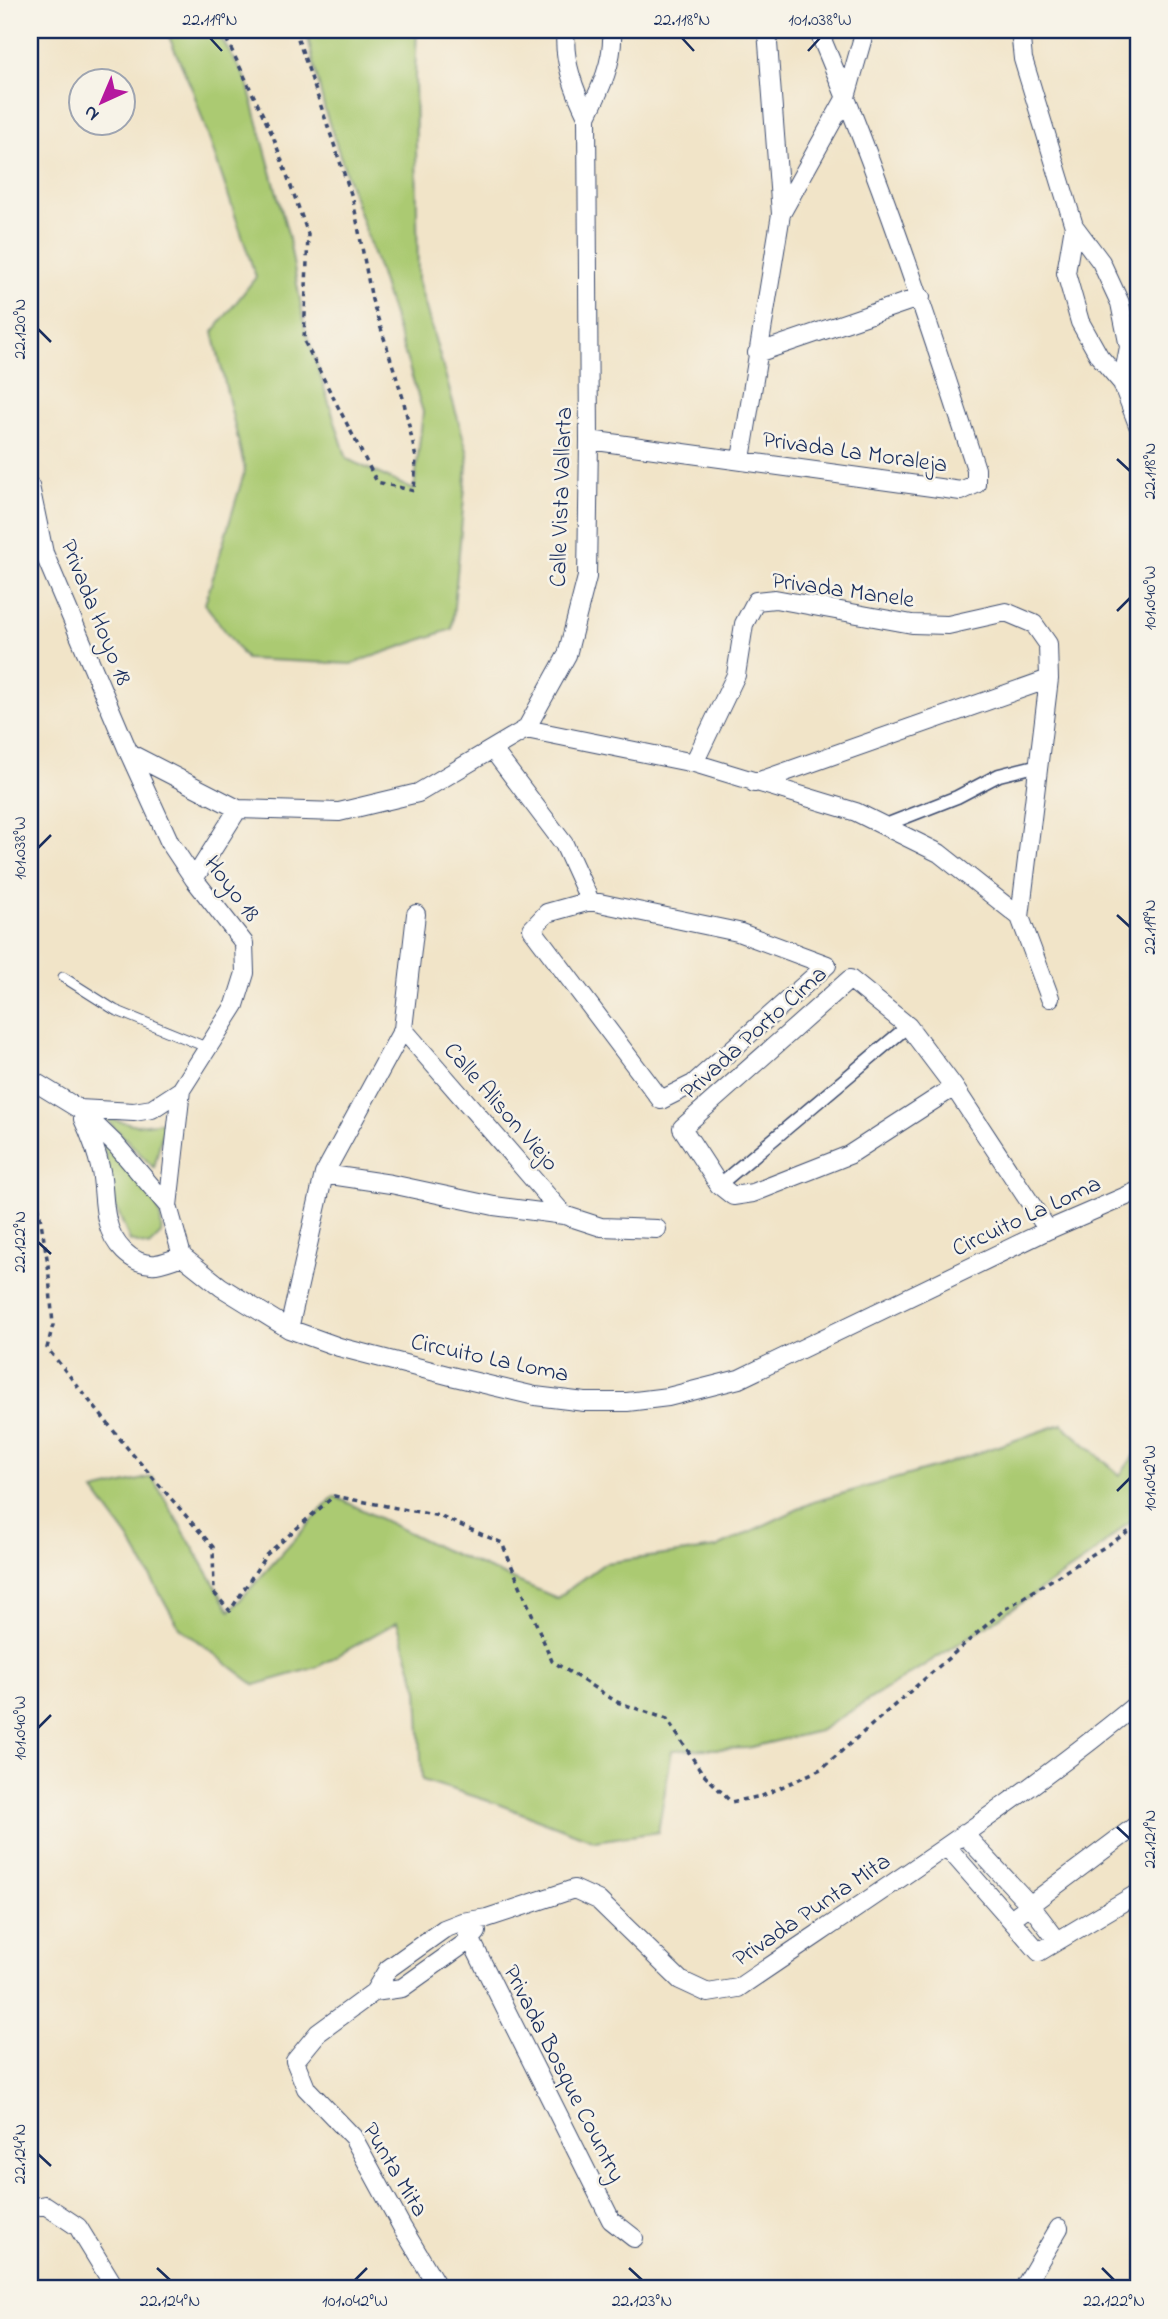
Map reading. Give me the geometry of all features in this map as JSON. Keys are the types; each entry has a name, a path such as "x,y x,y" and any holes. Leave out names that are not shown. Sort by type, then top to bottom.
{"street":[{"name":"Calle Vista Vallarta","path":"129,753 238,809 339,812 418,793 526,729 567,655 587,577 587,116 574,89 565,42 566,30"},
{"name":"Calle Vista Vallarta","path":"587,116 605,82 613,43 612,30"},
{"name":"Privada La Moraleja","path":"741,459 781,214 767,30"},
{"name":"Privada La Moraleja","path":"589,440 961,491 976,484 976,470 920,297 846,97 818,30"},
{"name":"Privada La Moraleja","path":"781,214 846,97 865,30"},
{"path":"1020,30 1023,59 1074,226 1101,262 1120,303 1129,347 1122,383"},
{"path":"1074,226 1066,273 1080,322 1099,356 1122,383 1138,425"},
{"path":"757,353 920,297"},
{"name":"Privada Hoyo 18","path":"30,486 44,552 129,753"},
{"name":"Privada Manele","path":"694,762 736,676 744,624 756,601 775,599 912,624 948,625 1006,612 1034,624 1048,644 1049,679 1020,917 1050,998"},
{"path":"754,783 1049,679"},
{"path":"526,729 694,762 856,813 939,853 1020,917"},
{"path":"494,750 564,844 590,901"},
{"name":"Hoyo 18","path":"129,753 170,843 194,879 244,943 245,973 234,1005 181,1090 168,1206"},
{"path":"883,826 957,797 999,775 1039,765"},
{"path":"194,879 238,809"},
{"name":"Privada Porto Cima","path":"590,901 738,932 827,965 693,1084 661,1100 532,929 547,913 590,901"},
{"path":"289,1329 324,1174 403,1029 416,914"},
{"name":"Privada Porto Cima","path":"719,1185 682,1128 849,979 908,1026 954,1087 1048,1230"},
{"path":"908,1026 719,1185 733,1196 753,1193 849,1155 954,1087"},
{"name":"Calle Alison Viejo","path":"403,1029 564,1215"},
{"path":"30,1079 79,1110 116,1145 168,1206 182,1256 157,1264 140,1262 127,1255 113,1238 107,1221 101,1173 92,1140 79,1110"},
{"name":"Hoyo 18","path":"79,1110 118,1113 152,1109 181,1090"},
{"name":"Calle Alison Viejo","path":"324,1174 391,1184 494,1206 564,1215 601,1227 657,1228"},
{"name":"Circuito La Loma","path":"182,1256 221,1287 289,1329 339,1347 535,1396 585,1402 627,1402 668,1397 739,1379 1048,1230 1138,1191"},
{"name":"Privada Punta Mita","path":"461,1922 487,1918 574,1889 598,1900 680,1980 708,1993 738,1989 947,1847 1086,1746 1138,1703"},
{"path":"1011,1919 1138,1824"},
{"path":"963,1833 1031,1906 1057,1940"},
{"path":"947,1847 1039,1952 1138,1893"},
{"path":"471,1940 487,1918"},
{"name":"Privada Bosque Country","path":"461,1922 611,2220 634,2238"},
{"name":"Punta Mita","path":"439,2289 354,2137 306,2088 295,2061 318,2033 374,1992 388,1969 444,1929 461,1922"},
{"name":"Punta Mita","path":"374,1992 402,1988 471,1940"},
{"path":"30,2208 45,2205 78,2227 116,2289"},
{"path":"1023,2289 1059,2228"}],"lane":[{"path":"63,977 115,1010 206,1047"}],"path":[{"path":"222,30 273,136 308,234 304,341 377,482 414,491 416,458 403,398 372,300 353,200 295,30"},
{"path":"30,1156 48,1264 53,1325 47,1348 129,1450 213,1547 214,1593 230,1611 266,1555 334,1496 439,1516 502,1542 552,1661 617,1702 667,1718 701,1771 731,1802 762,1796 821,1769 1005,1609 1138,1526"}],"green space":[{"path":"166,30 216,30 246,79 288,234 305,328 347,459 414,490 423,412 325,111 306,30 417,30 415,76 418,280 468,454 452,629 351,664 246,659 205,604 245,470 213,332 256,277 193,91"},
{"path":"105,1118 137,1125 165,1122 154,1168"},
{"path":"102,1141 133,1171 151,1194 157,1207 161,1234 149,1246 130,1241 116,1207"},
{"path":"1062,1424 1120,1475 1138,1450 1138,1514 1089,1557 982,1629 819,1731 747,1748 672,1750 658,1832 595,1841 495,1803 422,1780 418,1690 397,1622 317,1667 255,1685 179,1627 129,1539 94,1491 152,1477 230,1611 334,1496 442,1549 557,1598 605,1563 716,1548 813,1502 940,1466"}]}
